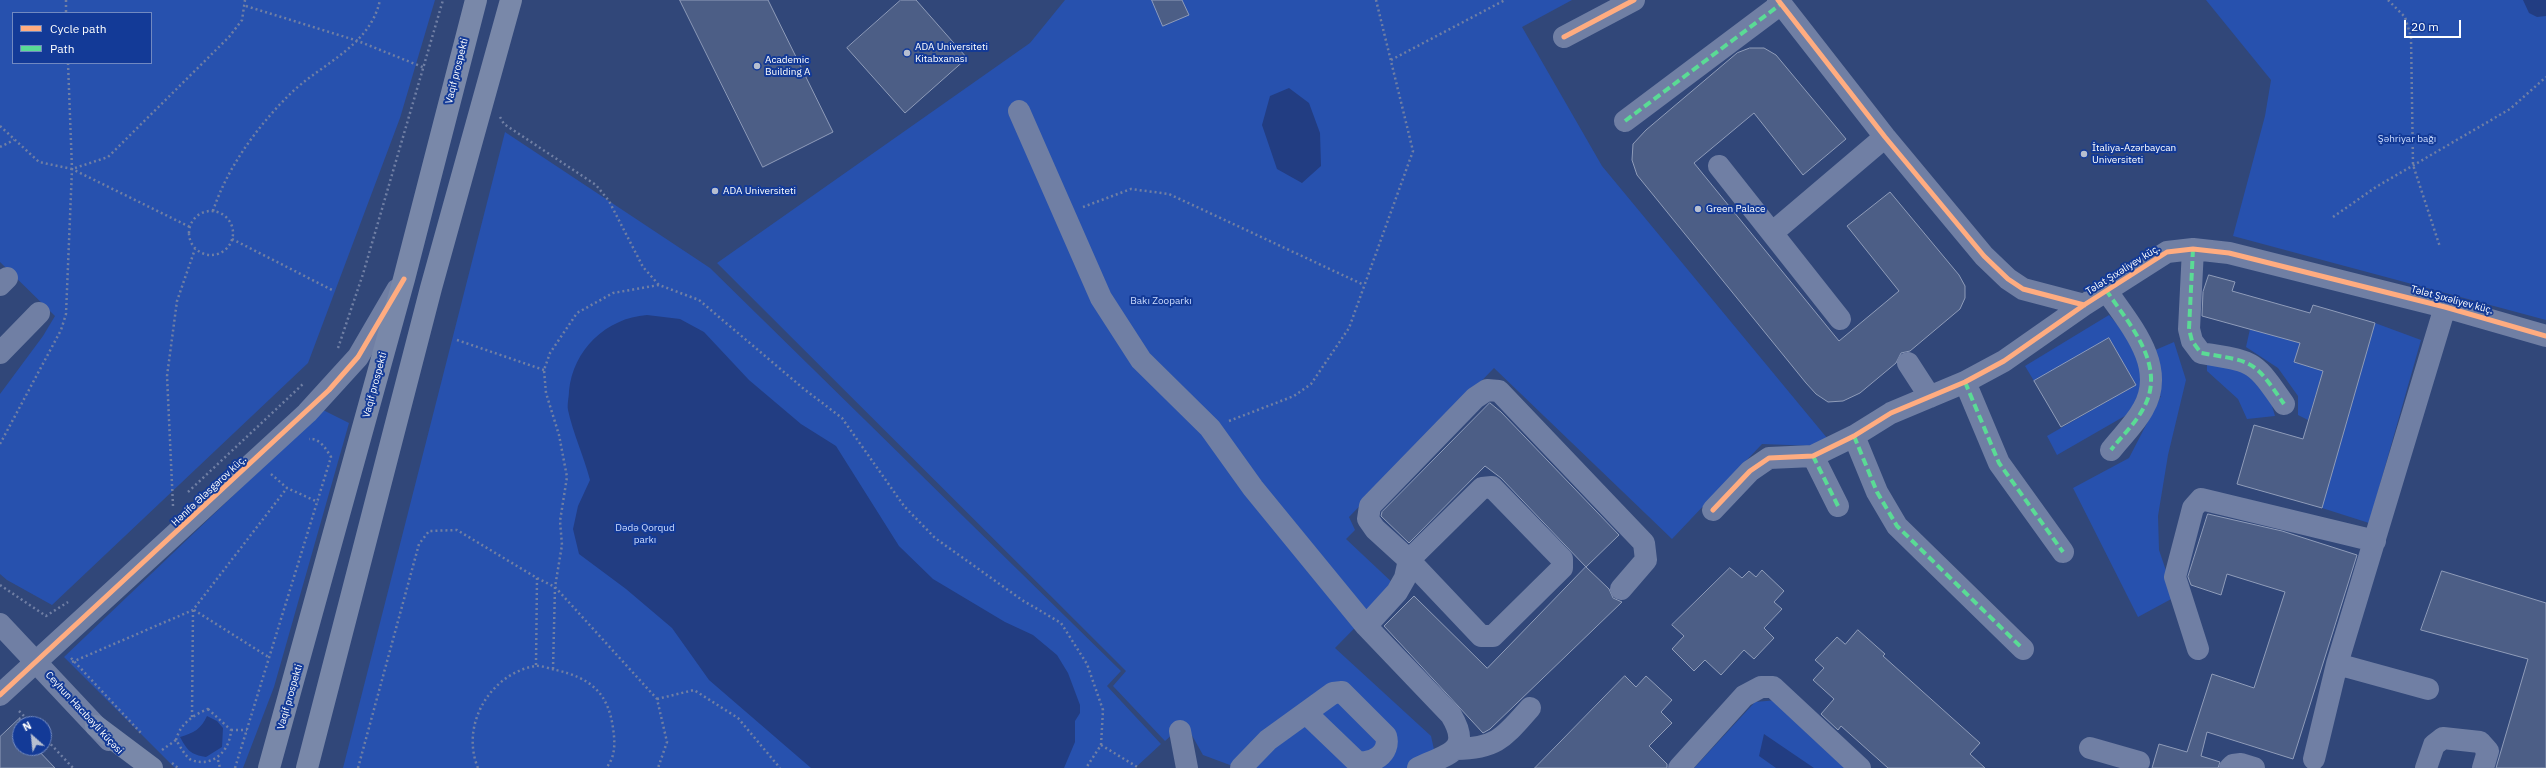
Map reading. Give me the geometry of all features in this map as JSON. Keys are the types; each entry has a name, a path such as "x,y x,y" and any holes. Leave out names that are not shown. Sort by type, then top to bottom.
{"main road":[{"name":"Vaqif prospekti","path":"269,768 290,700 404,279 476,0"},
{"path":"307,768 431,288 511,0"},
{"path":"253,768 264,752 290,700"},
{"path":"96,726 162,761"}],"street":[{"path":"1564,37 1634,0"},
{"path":"1625,121 1780,2 1886,137 1984,256 2008,279 2023,289 2084,305"},
{"path":"1019,111 1102,298 1142,360 1210,428 1253,488 1366,626 1451,715 1458,727 1461,739 1456,749"},
{"path":"1772,233 1886,137"},
{"path":"1719,166 1840,319"},
{"path":"2193,249 2189,329 2192,341 2201,353 2239,359 2253,364 2263,374 2284,404"},
{"name":"Tələt Şıxəliyev küç.","path":"1713,510 1750,471 1769,458 1813,456 1854,436 1891,414 1965,382 2004,361 2106,290 2167,252 2193,249 2229,253 2445,307 2546,336"},
{"name":"Hənifə Ələsgərov küç.","path":"2,688 36,662 325,394 358,357 404,279"},
{"path":"2106,290 2145,348 2152,380 2144,408 2111,450"},
{"path":"2314,759 2337,664 2445,307"},
{"path":"0,353 39,313"},
{"path":"1908,363 1930,397"},
{"path":"1965,382 1999,463 2063,552"},
{"path":"1366,626 1397,592 1405,578 1409,560 1482,488 1492,487 1562,558 1562,568 1493,636 1481,636 1409,560 1375,529 1368,518 1370,506 1475,398 1487,390 1499,392 1644,543 1646,560 1621,589"},
{"path":"1854,436 1877,492 1897,526 2023,649"},
{"path":"1813,456 1838,506"},
{"path":"2198,649 2175,577 2193,508 2201,499 2375,541"},
{"name":"Ceyhun Hacıbəyli küçəsi","path":"0,624 134,768"},
{"path":"2337,664 2428,689"},
{"path":"1679,768 1744,696 1761,687 1774,687 1860,768"},
{"path":"1418,768 1456,749 1490,746 1507,734 1530,708"},
{"path":"1241,768 1268,740 1306,713"},
{"path":"1180,732 1187,768"},
{"path":"2426,768 2434,745 2443,738 2480,742 2488,751 2483,768"},
{"path":"2090,748 2139,760"},
{"path":"2230,768 2233,765 2241,764 2254,768"}],"path":[{"path":"66,0 66,12"},
{"path":"72,169 108,157 229,38 242,20 246,6 245,0"},
{"path":"213,211 219,193 256,130 290,94 358,41 377,12 380,0"},
{"path":"335,354 362,274 425,68 443,0"},
{"path":"1210,428 1294,396 1311,384 1349,328 1413,151 1376,0"},
{"path":"1391,60 1505,0"},
{"path":"2388,0 2405,17 2412,37 2413,165 2440,247"},
{"path":"246,6 358,41 425,68"},
{"path":"68,64 72,169"},
{"path":"2333,217 2376,187 2510,109 2546,77"},
{"path":"500,112 504,124 596,185 609,201 643,267 659,285 699,300 804,389 842,418 904,506 935,538 1022,600 1061,623 1087,664 1103,710 1100,745 1086,768"},
{"path":"0,126 40,162 72,169 190,227"},
{"path":"0,147 14,140"},
{"path":"1065,214 1131,188 1170,194 1364,285"},
{"path":"213,211 221,213 231,224 232,239 223,251 216,254 202,253 195,249 191,242 190,227 199,215 213,211"},
{"path":"232,239 332,290"},
{"path":"173,506 167,376 177,301 195,249"},
{"path":"553,669 556,587 562,545 560,521 567,477 559,435 546,393 544,370 550,353 577,313 613,293 659,285"},
{"path":"457,340 544,370"},
{"path":"183,496 307,380"},
{"path":"235,768 248,730 331,457 323,445 313,439 303,441"},
{"path":"274,467 269,472 287,488 318,502"},
{"path":"72,662 193,610 287,488"},
{"path":"167,511 178,502"},
{"path":"358,768 419,544 429,531 457,530 537,578 556,587 657,699 667,742 658,768"},
{"path":"536,666 537,578"},
{"path":"0,585 46,616 72,598"},
{"path":"193,610 270,658"},
{"path":"192,717 193,610"},
{"path":"75,653 70,657 72,662 144,735"},
{"path":"478,768 473,756 474,723 486,696 508,676 536,666 576,675 600,692 611,714 616,743 606,768"},
{"path":"657,699 694,690 738,718 780,768"},
{"path":"178,768 162,761 160,751 176,740 178,731 192,717 208,709 231,730 248,730"},
{"path":"19,710 25,716"},
{"path":"176,740 190,759 199,764 210,764 218,760 226,751 231,730"},
{"path":"1100,745 1139,768"},
{"path":"52,746 73,768"},
{"path":"218,760 220,768"}],"green space":[{"path":"0,0 435,0 400,118 308,363 52,605 7,580 0,574 0,394 43,336 55,316 0,262"},
{"name":"Bakı Zooparkı","path":"1065,0 1572,0 1522,27 1602,166 1827,438 1815,446 1762,444 1672,539 1494,368 1349,517 1355,530 1346,539 1396,586 1335,648 1431,736 1435,754 1417,768 1238,768 1203,755 1185,723 1165,741 1113,686 1126,671 717,263 1030,43"},
{"name":"Şəhriyar bağı","path":"2206,0 2546,0 2546,320 2233,236 2265,116 2271,80"},
{"name":"Dədə Qorqud parkı","path":"505,132 710,268 1121,671 1107,686 1161,744 1135,768 343,768"},
{"path":"2109,315 2127,335 2139,357 2174,342 2186,380 2168,455 2158,516 2159,550 2175,597 2138,617 2073,488 2129,458 2161,396 2140,399 2130,413 2057,455 2047,436 2136,385 2109,338 2034,381 2025,366"},
{"path":"2375,323 2421,340 2369,523 2322,508"},
{"path":"2250,329 2300,343 2294,362 2323,371 2308,420 2298,415 2298,396 2278,368 2246,347"},
{"path":"2207,358 2226,360 2267,389 2275,416 2247,419 2238,399 2207,371"},
{"path":"323,410 349,423 274,687 243,768 175,768 64,657"},
{"path":"1777,700 1849,768 1694,768 1755,702"}],"shaded area":[{"path":"2523,0 2546,0 2546,16 2537,17 2529,13"},
{"path":"1289,88 1309,103 1320,133 1321,166 1302,183 1277,169 1262,125 1270,96"},
{"path":"647,315 680,319 704,332 749,380 801,424 836,446 899,546 933,579 1005,622 1033,635 1057,655 1068,673 1080,705 1080,713 1075,721 1075,742 1064,768 811,768 709,680 672,628 626,589 579,554 573,529 578,506 590,480 568,410 569,391 572,376 577,362 585,350 594,339 605,330 618,322 632,317"},
{"path":"207,716 217,721 223,728 222,747 206,757 197,755 190,751 180,737 196,730"},
{"path":"1764,734 1814,768 1776,768 1759,756"}],"building":[{"name":"Academic Building A","path":"680,0 768,0 833,132 763,167"},
{"name":"ADA Universiteti Kitabxanası","path":"901,0 916,0 967,58 905,113 847,48"},
{"path":"1152,0 1182,0 1189,15 1163,26"},
{"name":"Green Palace","path":"1750,48 1764,48 1776,55 1846,139 1803,175 1754,113 1694,163 1839,341 1899,291 1847,226 1890,192 1959,275 1965,286 1965,298 1960,309 1910,351 1901,353 1896,363 1860,393 1843,401 1828,402 1816,394 1806,383 1637,175 1632,160 1633,144 1646,130 1737,53"},
{"path":"2209,275 2235,282 2232,291 2310,313 2313,305 2375,323 2322,508 2237,484 2254,425 2303,439 2323,371 2294,362 2300,343 2202,316 2203,292"},
{"path":"2109,338 2136,385 2061,427 2034,381"},
{"path":"1490,403 1501,412 1619,535 1586,567 1501,478 1485,466 1409,543 1381,516 1382,512"},
{"path":"2208,514 2282,531 2357,555 2293,759 2207,732 2201,756 2220,762 2218,768 2152,768 2159,744 2187,752 2212,674 2254,688 2285,592 2227,574 2221,595 2191,585 2188,577"},
{"path":"1586,567 1609,589 1613,598 1622,602 1490,729 1483,733 1384,626 1414,596 1487,668"},
{"path":"1730,568 1742,578 1749,571 1756,577 1762,570 1784,591 1774,602 1782,609 1764,628 1774,638 1754,659 1744,650 1721,675 1705,660 1694,671 1672,649 1684,636 1672,625"},
{"path":"2442,571 2546,603 2546,768 2496,768 2528,659 2421,630"},
{"path":"1858,630 1885,654 1883,656 1980,743 1970,754 1985,768 1888,768 1841,726 1838,730 1821,714 1834,699 1813,680 1824,668 1815,660 1837,637 1845,644"},
{"path":"1625,676 1636,687 1646,676 1672,700 1661,712 1672,723 1649,746 1667,764 1667,768 1535,768"},
{"path":"12,726 12,756 44,756 55,768 0,768 0,737"}],"marked path":[{"path":"1625,121 1781,4"},
{"path":"2193,249 2189,329 2192,341 2201,353 2232,358 2251,365 2265,378 2284,404"},
{"path":"2106,290 2125,317 2142,346 2148,361 2151,377 2150,393 2140,415 2111,450"},
{"path":"1965,382 1999,463 2063,552"},
{"path":"1854,436 1877,492 1897,526 2023,649"},
{"path":"1813,456 1838,506"}],"cycle path":[{"path":"1564,37 1634,0"},
{"path":"1778,0 1885,137 1984,256 2008,279 2023,289 2084,305"},
{"path":"1713,510 1750,471 1769,458 1813,456 1854,436 1891,413 1965,382 2004,361 2084,305 2167,252 2193,249 2229,253 2445,307 2546,336"},
{"path":"0,695 329,390 358,357 404,279"}],"place":[{"name":"ADA Universiteti Kitabxanası","path":"907,53"},
{"name":"Academic Building A","path":"757,66"},
{"name":"İtaliya-Azərbaycan Universiteti","path":"2084,154"},
{"name":"ADA Universiteti","path":"715,191"},
{"name":"Green Palace","path":"1698,209"}]}
